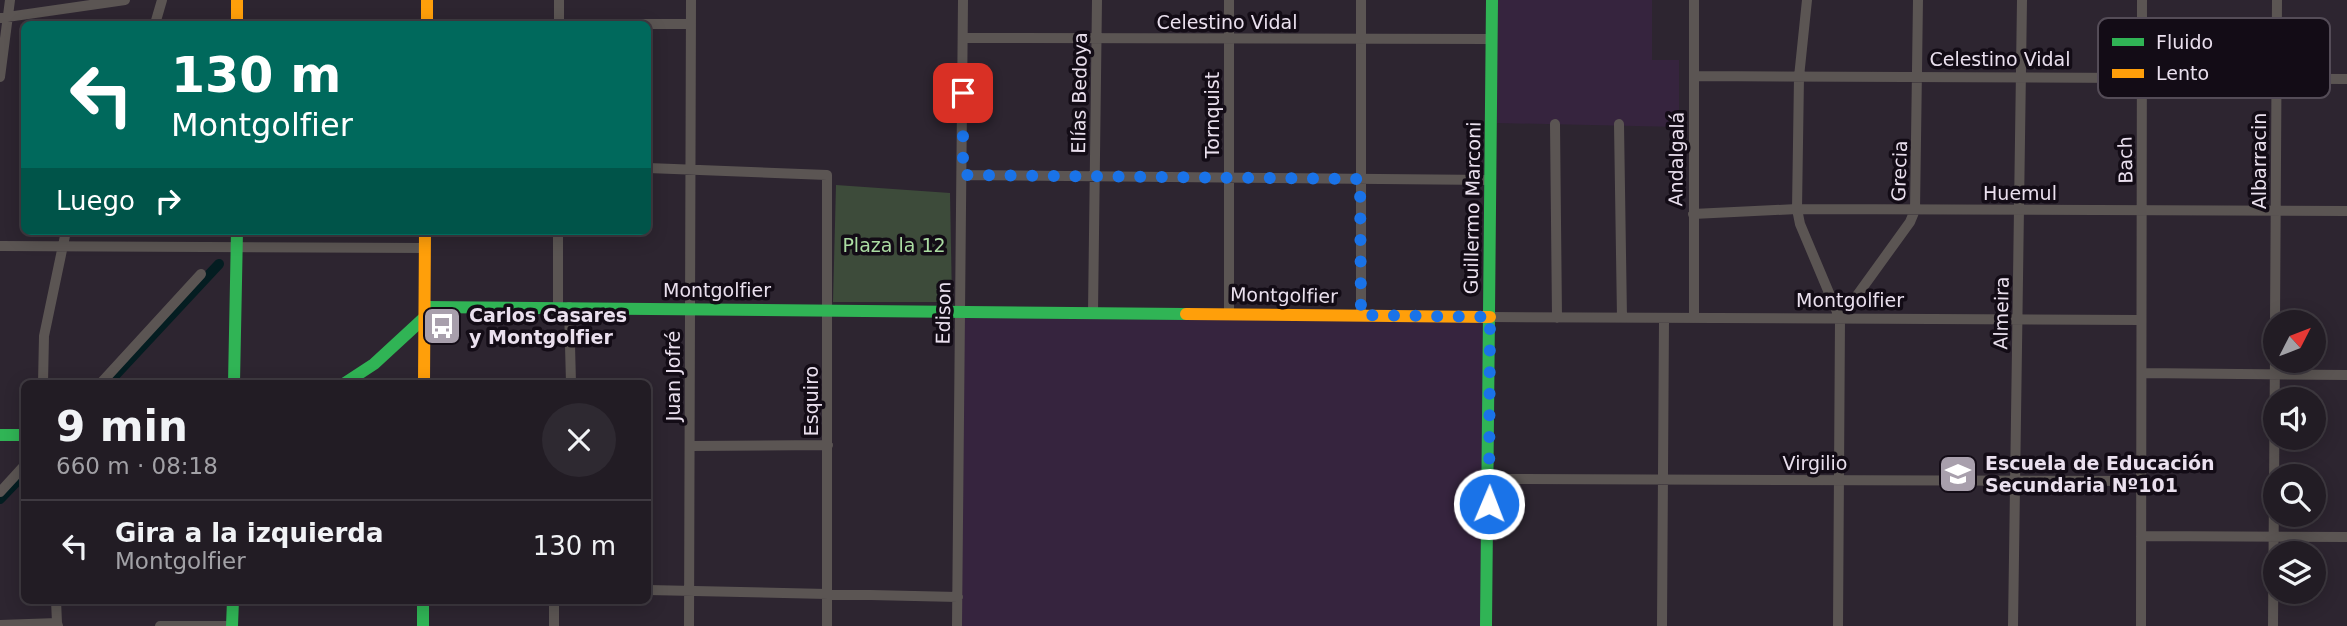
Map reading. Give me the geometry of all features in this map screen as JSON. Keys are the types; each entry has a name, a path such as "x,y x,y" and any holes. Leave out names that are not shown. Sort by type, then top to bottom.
{"street":[{"path":"0,76 4,18 10,0"},
{"path":"4,18 125,0"},
{"path":"156,21 162,0"},
{"path":"237,0 237,21"},
{"path":"427,0 427,21"},
{"path":"559,0 559,21"},
{"name":"Juan Jofré","path":"689,626 691,0"},
{"name":"Edison","path":"957,626 963,0"},
{"name":"Elías Bedoya","path":"1093,312 1097,0"},
{"name":"Tornquist","path":"1229,0 1229,314"},
{"path":"1361,0 1361,315"},
{"name":"Guillermo Marconi","path":"1486,626 1490,479 1492,0"},
{"name":"Andalgalá","path":"1693,0 1694,318"},
{"path":"1807,0 1800,77 1797,209 1800,224 1840,319 1838,626"},
{"name":"Grecia","path":"1840,319 1910,222 1915,210 1918,0"},
{"name":"Almeira","path":"2013,626 2022,0"},
{"name":"Bach","path":"2142,0 2142,18"},
{"name":"Albarracin","path":"2277,0 2277,18"},
{"path":"651,23 691,23"},
{"name":"Celestino Vidal","path":"963,38 1492,39"},
{"name":"Celestino Vidal","path":"1695,76 2098,77"},
{"name":"Bach","path":"2141,626 2142,98"},
{"name":"Albarracin","path":"2275,310 2277,98"},
{"path":"1555,124 1557,318"},
{"path":"1619,124 1622,318"},
{"path":"651,168 691,169"},
{"name":"Esquiro","path":"691,169 827,175 827,626"},
{"path":"963,175 1491,180"},
{"name":"Huemul","path":"1693,214 1797,209 2347,211"},
{"path":"43,380 44,336 65,235"},
{"path":"234,380 237,235"},
{"path":"424,380 425,235"},
{"path":"558,235 570,380"},
{"path":"0,246 425,248"},
{"path":"104,380 201,274"},
{"name":"Montgolfier","path":"425,312 563,307 1664,320 2141,320"},
{"path":"349,380 373,364 425,312"},
{"path":"1662,626 1664,320"},
{"path":"2142,373 2347,375"},
{"path":"2273,626 2275,374"},
{"path":"0,435 21,435"},
{"path":"691,446 828,445"},
{"path":"0,492 21,469"},
{"name":"Virgilio","path":"1490,479 2140,481"},
{"path":"2141,536 2347,537"},
{"path":"651,590 958,597"},
{"path":"2,625 58,624 56,604"},
{"path":"232,626 233,604"},
{"path":"423,604 423,626"},
{"path":"554,604 554,626"},
{"path":"160,626 226,626"}],"shaded area":[{"path":"1497,0 1652,0 1652,60 1679,60 1679,127 1497,123"},
{"path":"961,310 1490,317 1486,626 957,626"}],"green space":[{"name":"Plaza la 12","path":"836,185 950,193 952,302 833,302"}],"waterway":[{"path":"111,380 219,264"},
{"path":"0,499 21,477"}],"traffic: fast":[{"path":"1486,626 1492,0"},
{"path":"234,380 237,235"},
{"path":"425,307 1186,314"},
{"path":"350,380 374,364 425,317"},
{"path":"0,435 21,435"},
{"path":"232,626 233,604"},
{"path":"423,604 423,626"}],"traffic: slow":[{"path":"237,0 237,21"},
{"path":"427,0 427,21"},
{"path":"424,380 425,235"},
{"path":"1186,314 1490,317"}],"place":[{"name":"Carlos Casares y Montgolfier","path":"442,326"},
{"name":"Escuela de Educación Secundaria Nº101","path":"1958,474"}],"route":[{"path":"963,93 963,175 1360,179 1361,315 1490,317 1489,504"}]}
